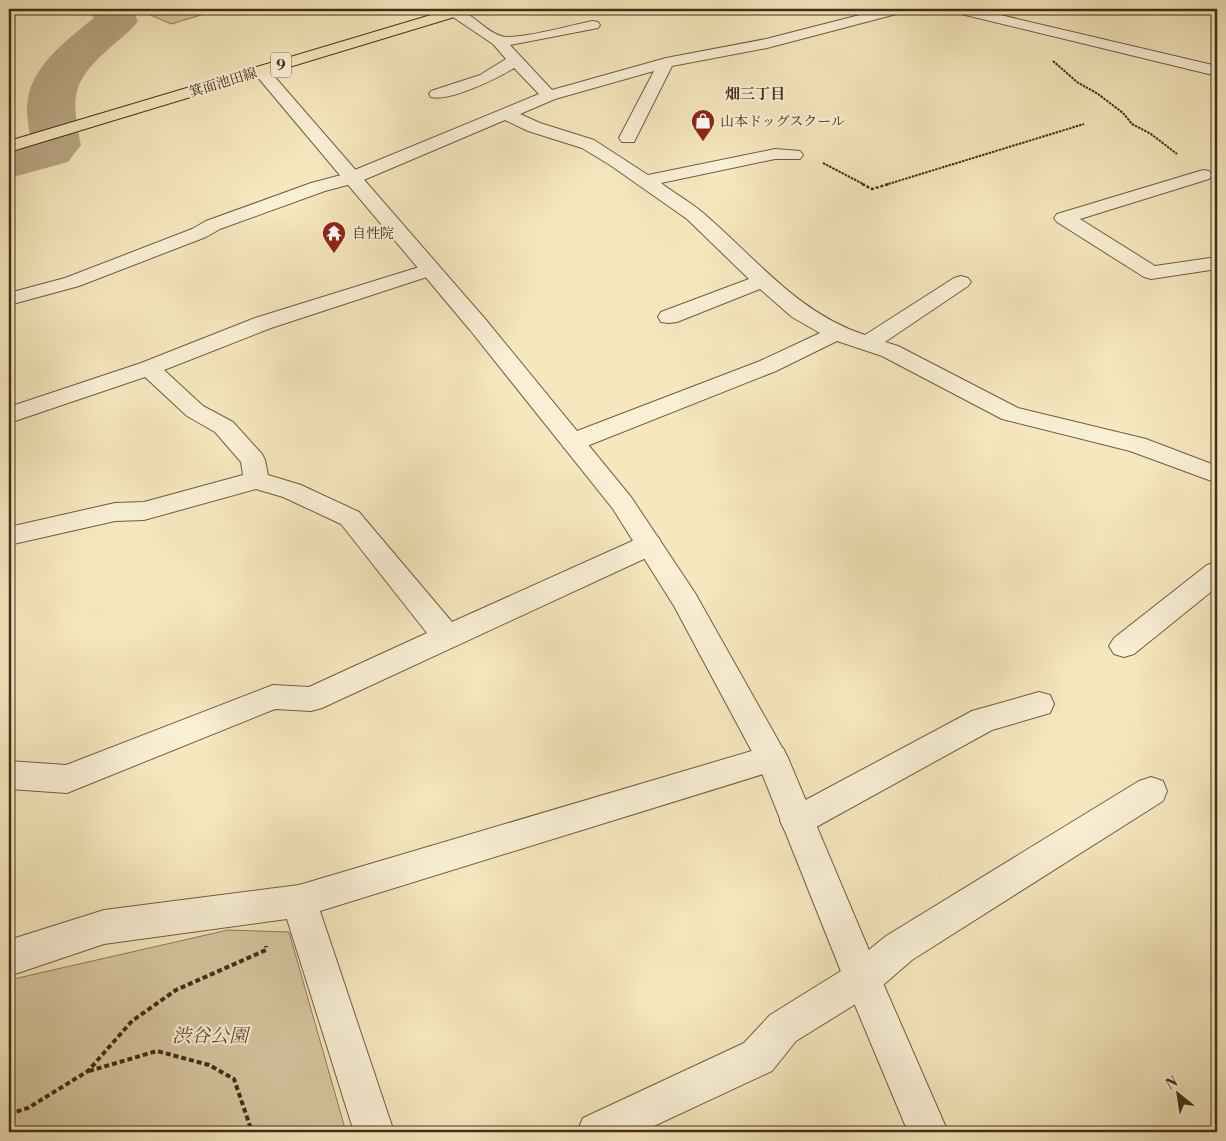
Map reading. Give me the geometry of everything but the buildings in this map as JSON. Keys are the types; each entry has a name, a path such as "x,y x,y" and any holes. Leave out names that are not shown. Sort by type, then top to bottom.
{"main road":[{"name":"箕面池田線","path":"9,147 461,10"}],"street":[{"path":"12,299 72,282 199,233 213,225 318,187 352,178 507,116 549,96 666,63 767,43 899,9"},
{"path":"958,9 1217,70"},
{"path":"461,10 498,41 549,96"},
{"path":"498,41 521,40 594,25"},
{"path":"445,88 486,78 515,61"},
{"path":"628,138 666,63"},
{"path":"261,71 478,326 622,503 685,600 772,758 862,979 928,1132"},
{"path":"507,116 534,127 588,144 646,181 694,215 763,281 800,312 836,333 890,351 1010,414 1137,446 1217,475"},
{"path":"646,181 775,154 794,155"},
{"path":"1186,164 1210,179"},
{"path":"1210,179 1064,218 1151,273 1217,263"},
{"path":"9,415 149,368 263,323 429,270"},
{"path":"669,317 763,281"},
{"path":"869,343 961,282"},
{"path":"573,442 768,366 836,333"},
{"path":"149,368 195,411 224,427 253,460 256,480"},
{"path":"9,536 115,512 144,511 256,480 292,491 350,518 447,636"},
{"path":"9,775 67,779 273,697 311,699 650,545"},
{"path":"1124,646 1217,572"},
{"path":"797,821 983,720 1039,704"},
{"path":"9,958 104,927 282,903 772,758"},
{"path":"597,1132 758,1056 783,1028 862,979 899,948 1151,790"},
{"path":"282,903 374,1132"}],"path":[{"path":"1050,59 1077,82 1098,94 1123,113 1132,124 1173,150 1186,164"},
{"path":"794,155 831,165 872,189 1084,124"},
{"path":"88,1072 132,1021 176,990 266,950 282,903"},
{"path":"9,1114 28,1108 88,1072 157,1051 209,1065 234,1079 252,1132"}],"green space":[{"path":"137,9 221,9 171,24"},
{"name":"渋谷公園","path":"228,930 289,932 346,1132 9,1132 9,980"}],"waterway":[{"path":"9,163 50,151 56,145 51,111 53,88 59,77 76,56 117,21 112,10 107,9"}],"place":[{"name":"山本ドッグスクール","path":"703,142"},
{"name":"自性院","path":"334,254"}],"district":[{"name":"畑三丁目","path":"755,94"}]}
